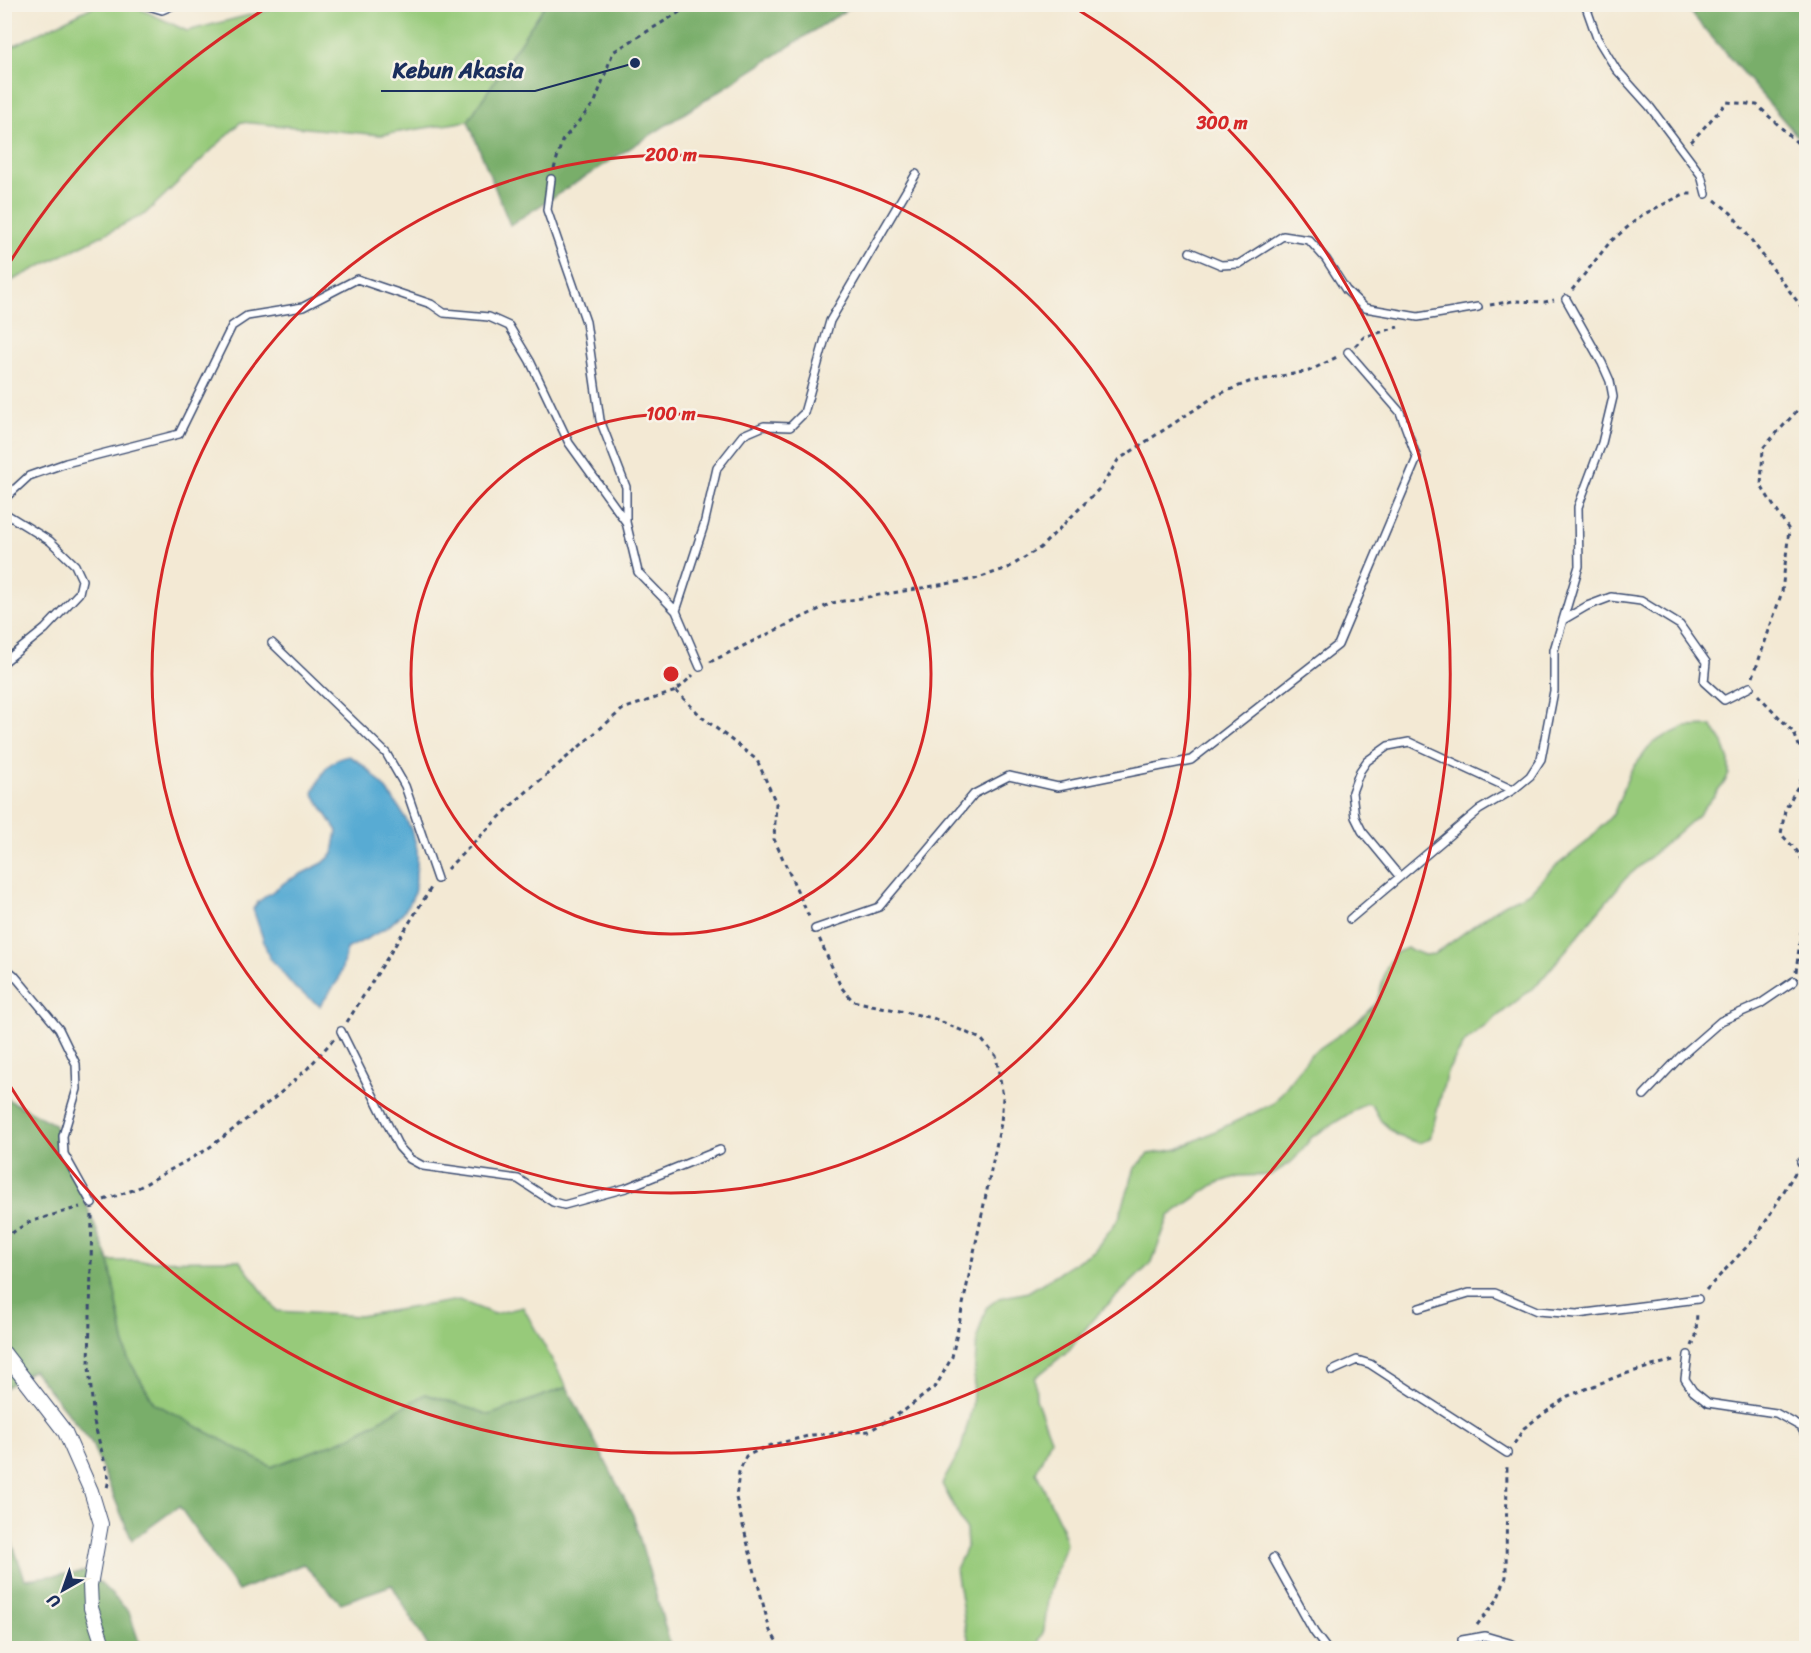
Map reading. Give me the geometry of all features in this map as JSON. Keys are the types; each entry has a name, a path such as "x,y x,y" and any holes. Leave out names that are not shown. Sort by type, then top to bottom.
{"street":[{"path":"4,1353 65,1432 91,1491 101,1524 90,1585 91,1608 104,1648"}],"lane":[{"path":"142,4 162,10 176,4"},
{"path":"1585,4 1597,38 1616,69 1650,107 1701,175 1706,194"},
{"path":"676,611 704,525 717,468 743,435 764,426 790,427 804,413 831,321 916,174"},
{"path":"551,179 547,210 586,322 600,420 626,487 626,522 638,572 676,611 700,667"},
{"path":"1190,252 1221,265 1239,264 1283,236 1309,240 1326,259 1346,290 1365,308 1418,317 1478,307"},
{"path":"4,499 29,476 66,463 179,434 232,326 247,316 303,307 357,279 431,304 444,313 489,317 509,326 530,362 569,443 626,522"},
{"path":"1350,919 1479,810 1513,790 1530,776 1541,759 1554,692 1554,650 1579,566 1578,507 1602,443 1613,397 1610,381 1602,363 1566,298"},
{"path":"815,929 879,907 974,794 1009,776 1058,787 1191,760 1338,645 1417,458 1400,412 1348,352"},
{"path":"4,509 6,514 50,541 75,565 82,580 80,593 45,629 4,662"},
{"path":"1563,620 1587,606 1611,597 1641,601 1680,625 1706,662 1704,682 1724,700 1750,687"},
{"path":"272,643 386,753 405,786 437,879"},
{"path":"1400,877 1362,831 1355,817 1352,792 1360,771 1367,761 1388,746 1409,742 1513,790"},
{"path":"4,967 14,975 59,1029 76,1064 77,1089 63,1136 64,1154 92,1204"},
{"path":"1644,1095 1681,1056 1721,1021 1760,1004 1794,981"},
{"path":"341,1031 399,1147 410,1159 423,1166 518,1179 553,1202 564,1205 626,1188 720,1150"},
{"path":"1419,1308 1469,1293 1495,1293 1537,1311 1577,1314 1698,1299"},
{"path":"1688,1355 1685,1379 1693,1391 1708,1403 1776,1413 1801,1427 1806,1436"},
{"path":"1332,1371 1357,1360 1370,1364 1507,1453"},
{"path":"1273,1558 1314,1632 1326,1648"},
{"path":"1462,1640 1485,1636 1518,1648"}],"path":[{"path":"551,179 562,141 595,102 613,52 693,4"},
{"path":"1683,151 1727,102 1757,105 1806,150"},
{"path":"1478,307 1513,301 1545,302 1566,298 1610,242 1642,215 1684,194 1706,194 1731,213 1806,312"},
{"path":"4,1238 29,1222 136,1190 206,1150 278,1096 308,1068 341,1031 437,879 517,800 623,709 675,691 700,667 832,603 975,579 1008,568 1040,548 1101,487 1118,460 1217,395 1249,382 1309,371 1348,352 1364,337 1399,326"},
{"path":"1806,401 1763,448 1761,486 1790,530 1782,592 1750,687 1794,733 1806,763"},
{"path":"675,691 703,718 757,760 776,803 774,839 841,987 853,1001 933,1018 981,1039 996,1056 1002,1097 1001,1123 952,1357 936,1386 904,1410 869,1431 812,1436 768,1446 746,1456 739,1472 736,1498 770,1631 780,1648"},
{"path":"1806,771 1785,810 1781,834 1797,851 1806,866"},
{"path":"1794,981 1806,893"},
{"path":"1462,1640 1476,1627 1497,1600 1506,1577 1507,1453 1524,1428 1568,1396 1688,1355 1696,1336 1698,1299 1757,1236 1804,1165"},
{"path":"92,1204 89,1367 94,1422 109,1479 107,1490"}],"green space":[{"path":"96,5 132,5 187,31 289,5 545,5 468,121 381,135 241,122 145,214 5,284 5,50"},
{"path":"545,5 854,5 510,225 468,121"},
{"path":"1684,5 1806,5 1806,146"},
{"path":"1712,726 1723,743 1729,761 1729,774 1723,785 1699,814 1625,879 1538,984 1465,1042 1447,1072 1430,1139 1419,1143 1398,1136 1381,1121 1372,1105 1366,1103 1312,1137 1293,1161 1271,1175 1239,1176 1215,1184 1169,1216 1152,1262 1093,1319 1069,1350 1035,1378 1036,1399 1051,1439 1036,1472 1062,1527 1066,1544 1049,1592 1044,1630 1036,1648 972,1648 966,1631 956,1569 967,1545 966,1530 942,1484 961,1449 972,1407 977,1338 986,1308 999,1298 1028,1292 1094,1251 1119,1218 1135,1168 1149,1154 1178,1149 1274,1103 1311,1054 1355,1024 1377,1002 1386,968 1395,953 1407,948 1424,955 1435,954 1502,905 1530,892 1551,870 1588,841 1614,813 1630,772 1653,742 1685,727"},
{"path":"5,1098 54,1124 109,1261 127,1357 154,1403 271,1467 351,1437 425,1394 490,1415 567,1387 633,1515 670,1644 668,1648 429,1648 392,1585 341,1603 303,1564 238,1591 179,1506 132,1540 91,1442 33,1370 5,1388"},
{"path":"239,1260 277,1311 359,1316 459,1300 494,1314 523,1307 567,1387 490,1415 425,1394 351,1437 271,1467 154,1403 127,1357 109,1261"},
{"path":"4,1520 25,1579 88,1571 129,1612 141,1648 5,1648"}],"water":[{"path":"349,756 370,772 401,811 417,850 415,887 410,903 395,921 347,949 339,979 320,1006 295,988 269,957 253,909 258,902 287,881 323,863 333,854 337,831 313,793 322,774 330,764"}],"place":[{"name":"Kebun Akasia","path":"635,63"}]}
